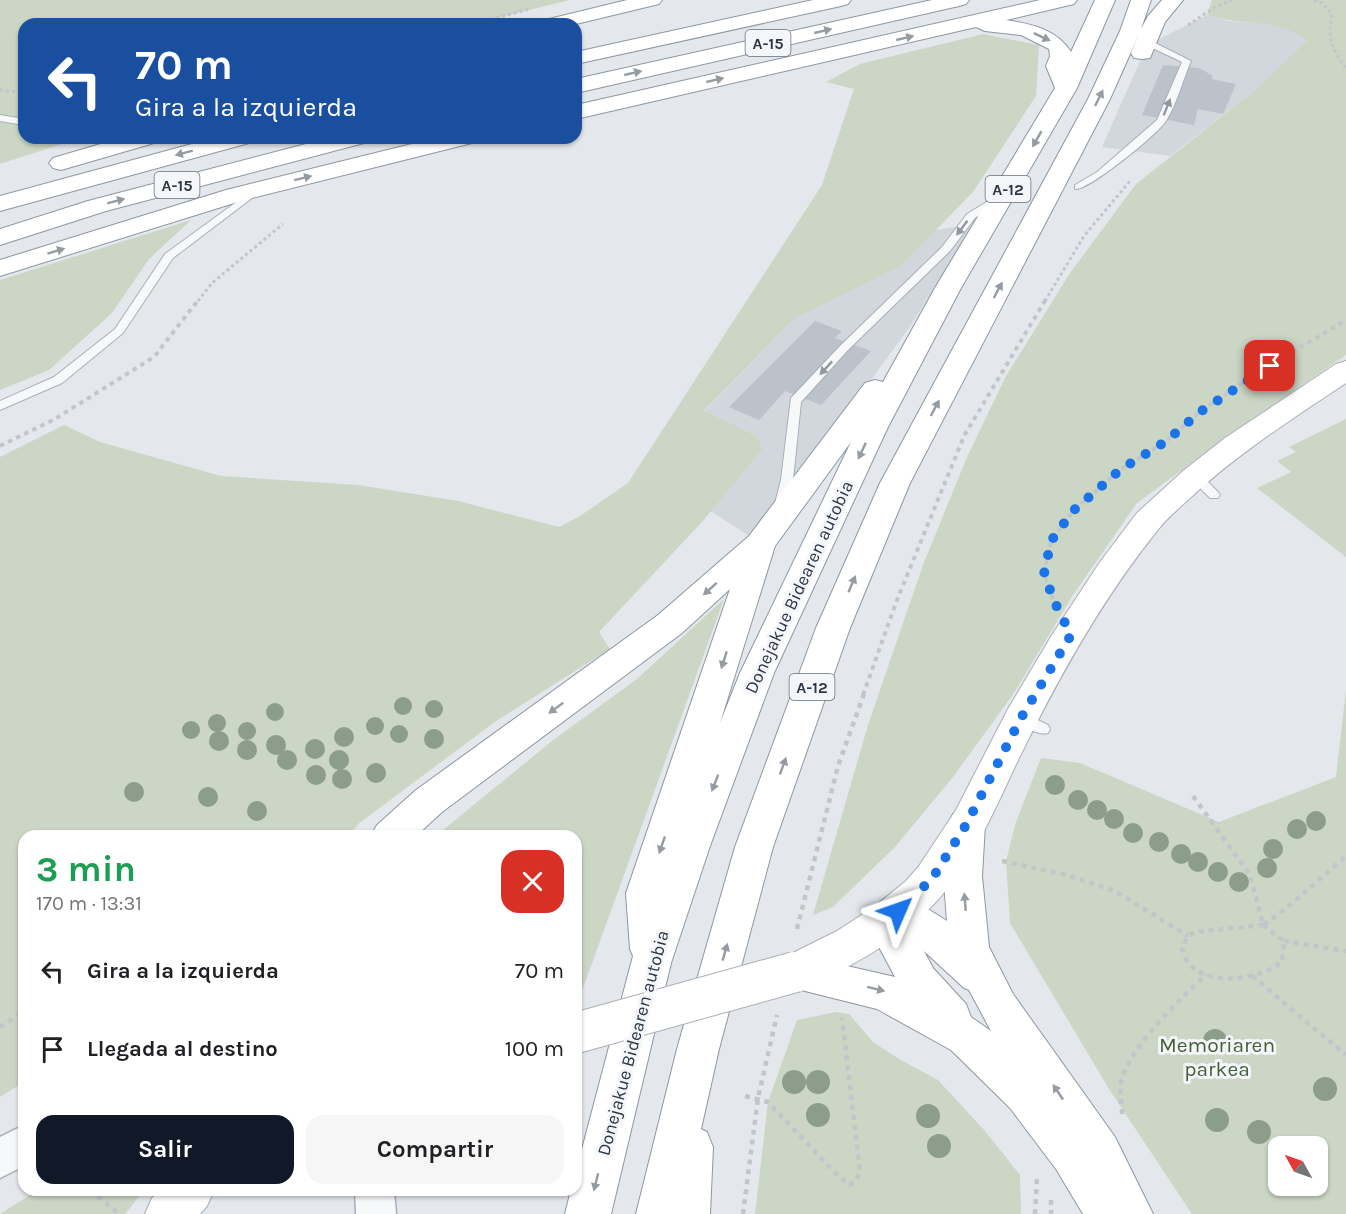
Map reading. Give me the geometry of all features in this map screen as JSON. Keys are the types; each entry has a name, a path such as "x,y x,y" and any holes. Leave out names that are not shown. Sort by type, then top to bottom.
{"main road":[{"path":"577,18 652,0"},
{"name":"A-15","path":"582,57 841,0"},
{"name":"A-15","path":"582,85 959,0"},
{"path":"582,111 1067,0"},
{"name":"Donejakue Bidearen autobia","path":"588,1214 651,963 691,846 757,673 873,427 948,288 1007,192 1066,88 1105,0"},
{"name":"A-12","path":"660,1214 698,1049 754,847 833,628 895,483 1099,99 1130,31 1141,0"},
{"path":"1042,205 1078,187 1152,44 1155,20 1173,0"},
{"path":"944,29 992,24 1021,29 1041,36 1051,41 1060,51 1061,57 1057,66 1066,88"},
{"path":"45,168 119,144"},
{"name":"A-15","path":"0,204 218,144"},
{"name":"A-15","path":"0,237 97,206 333,144"},
{"path":"0,268 257,190 440,144"},
{"path":"397,830 429,801 670,624 768,532 948,288"},
{"path":"582,1031 809,960 862,937 891,916 932,879 1032,724 1071,635 1147,522 1204,485 1270,420 1346,370"},
{"path":"651,963 646,893 768,532"},
{"path":"966,825 963,867 969,948 998,1007 1099,1153 1130,1214"},
{"path":"891,916 933,934 986,982"},
{"path":"891,916 919,981 966,1036 1025,1093 1072,1153 1108,1214"},
{"path":"809,960 885,992 966,1036"},
{"path":"687,1214 698,1049"},
{"path":"168,1214 186,1196"}],"street":[{"path":"0,1160 18,1148"},
{"path":"375,1196 376,1214"}],"lane":[{"path":"1078,187 1100,174 1161,121 1187,61 1152,44"},
{"path":"0,118 18,121"},
{"path":"0,406 58,380 119,331 169,256 257,190"},
{"path":"768,532 787,480 795,401 844,348 946,249 971,216 1007,192"}],"path":[{"path":"1152,44 1232,0"},
{"path":"1314,0 1322,3 1332,14 1328,29 1330,47 1346,68"},
{"path":"495,18 537,7"},
{"path":"0,90 18,92"},
{"path":"809,960 838,766 897,600 964,436 1043,300 1084,236 1136,176"},
{"path":"0,446 55,419 154,357 212,283 283,224"},
{"path":"1071,635 1044,574 1051,541 1073,511 1120,470 1165,442 1200,412 1249,378 1346,320"},
{"path":"1193,796 1250,875 1263,925 1284,941 1346,951"},
{"path":"1284,941 1282,962 1273,971 1225,978 1206,974 1189,964 1182,948 1188,936 1195,932 1263,925 1288,907 1346,856"},
{"path":"963,867 1006,861 1067,875 1115,891 1188,936"},
{"path":"1122,1120 1121,1081 1129,1064 1146,1041 1206,974"},
{"path":"1251,976 1346,1055"},
{"path":"743,1214 758,1098 778,1010"},
{"path":"746,1096 768,1102 837,1175 850,1185 857,1179 860,1171 842,1014"},
{"path":"0,1027 18,1016"},
{"path":"1035,1214 1037,1173"},
{"path":"97,1196 119,1214"}],"shaded area":[{"path":"1207,15 1227,21 1267,23 1289,28 1308,41 1255,90 1170,156 1102,147 1147,45"},
{"path":"974,224 909,328 836,428 751,537 710,511 763,449 757,436 704,412 794,319 900,266 936,230"}],"green space":[{"path":"0,0 570,0 497,18 18,18 18,144 62,144 0,164"},
{"path":"1212,0 1346,0 1346,355 1242,426 1137,503 1073,595 1014,693 953,777 895,847 833,907 813,915 868,725 923,565 967,457 1006,376 1070,273 1136,184 1255,90 1307,41 1283,28 1207,15"},
{"path":"983,34 1039,45 1036,96 973,192 901,266 794,319 704,411 757,436 763,449 701,523 599,632 610,649 496,721 358,824 354,830 18,830 18,1086 0,1097 0,457 64,425 100,442 221,476 358,485 458,501 559,527 580,516 628,483 822,185 854,89 826,82 860,64"},
{"path":"191,220 149,259 112,313 49,370 0,390 0,280"},
{"path":"1346,419 1346,557 1257,488 1291,472 1277,461 1296,452 1289,447"},
{"path":"724,599 582,988 582,830 443,830 552,741 637,679"},
{"name":"Memoriaren parkea","path":"1346,690 1346,1214 1192,1214 1109,1089 1010,923 1006,861 1016,822 1041,758 1080,763 1219,822 1336,777"},
{"path":"836,1012 849,1014 873,1042 938,1080 985,1131 1020,1175 1021,1214 755,1214 768,1102 797,1020"},
{"path":"28,1196 139,1196 125,1214 0,1214"}],"building":[{"path":"1163,65 1199,68 1213,76 1211,79 1236,84 1223,114 1198,109 1194,125 1142,115"},
{"path":"815,321 842,331 835,338 871,351 821,405 785,391 759,420 729,407"}],"route":[{"path":"898,911 932,879 966,825 1021,718 1071,635 1044,574 1051,541 1073,511 1120,470 1165,442 1200,412 1270,366"}]}
